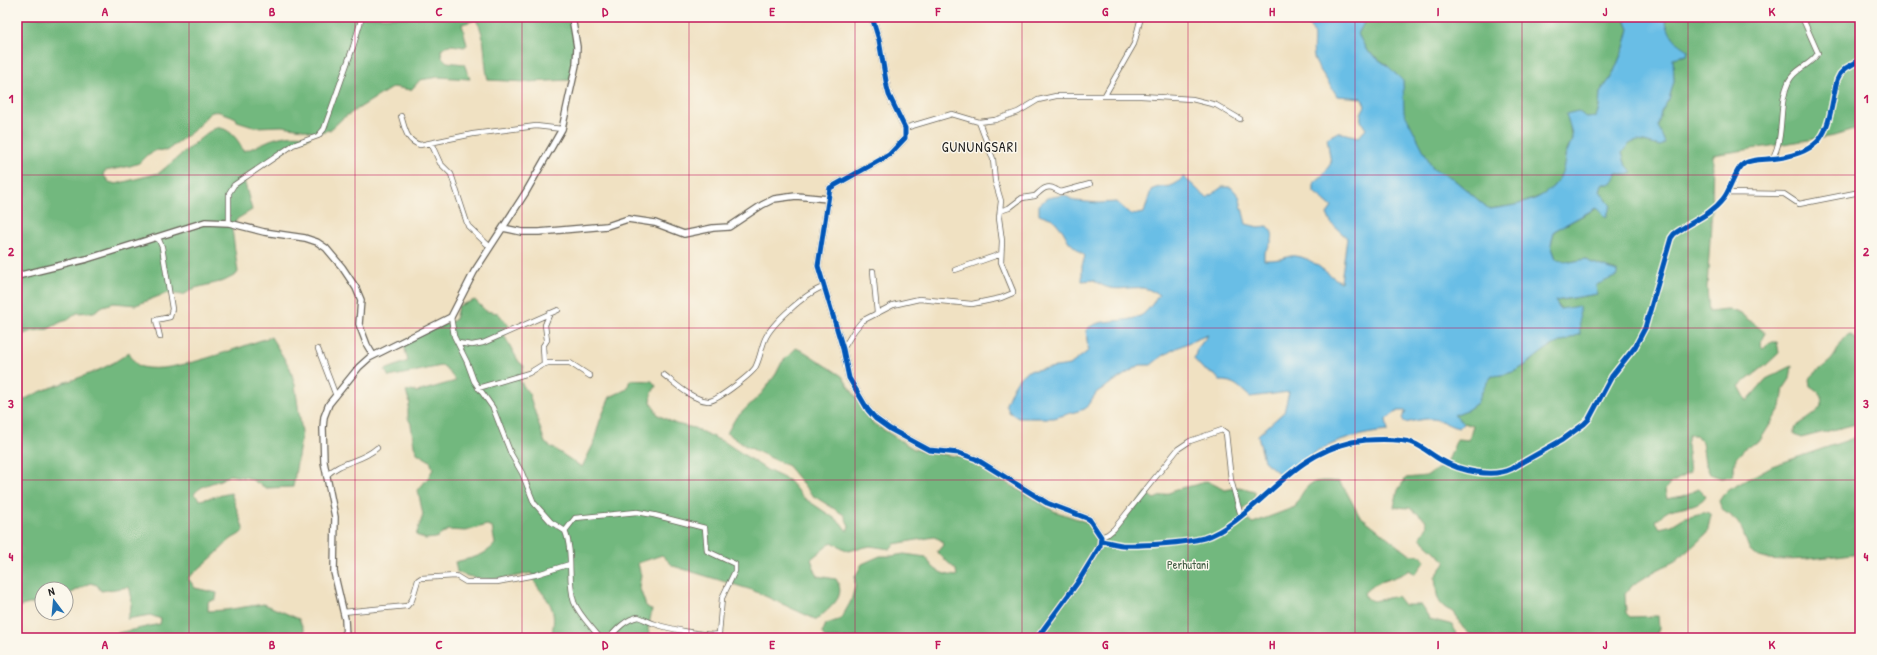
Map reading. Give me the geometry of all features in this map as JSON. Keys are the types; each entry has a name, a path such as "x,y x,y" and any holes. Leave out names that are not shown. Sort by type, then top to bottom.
{"street":[{"path":"229,223 229,193 234,185 296,143 318,136 324,129 362,17"},
{"path":"346,638 343,612 334,572 335,517 322,450 322,428 326,409 359,367 373,355 449,319 489,246 503,228 562,129 576,65 577,47 572,17"},
{"path":"872,17 879,40 889,95 905,128 905,138 889,155 833,186 828,191 825,226 817,261 823,287 843,349 849,378 868,410 882,424 929,450 959,453 976,459 1047,503 1089,519 1101,539 1122,545 1204,538 1217,532 1241,516 1304,462 1338,446 1361,441 1400,441 1414,444 1443,461 1476,472 1492,474 1504,473 1562,440 1589,419 1612,376 1635,347 1645,328 1671,238 1677,232 1717,206 1728,193 1741,165 1746,162 1796,156 1806,152 1817,143 1827,125 1837,80 1840,74 1860,60"},
{"path":"1105,95 1134,44 1142,17"},
{"path":"1772,159 1779,143 1782,107 1789,81 1799,69 1816,57 1818,53 1802,17"},
{"path":"905,128 952,114 979,122 1006,117 1038,100 1050,96 1105,95 1192,99 1216,105 1240,119"},
{"path":"401,116 406,133 418,144 431,143 473,134 536,126 562,129"},
{"path":"843,349 854,330 862,321 893,305 912,300 972,304 1011,295 1014,291 1001,262 1002,241 999,218 1002,201 995,182 993,159 979,122"},
{"path":"431,143 440,163 451,174 468,226 489,246"},
{"path":"1000,211 1009,208 1022,198 1036,196 1046,187 1061,192 1090,184"},
{"path":"1728,193 1784,194 1799,204 1860,192"},
{"path":"503,228 522,232 546,231 607,226 628,219 655,223 684,234 713,228 729,227 762,205 774,199 796,196 828,199"},
{"path":"17,276 87,259 205,222 229,223 264,232 305,238 317,242 326,248 344,270 360,296 362,305 359,315 359,324 367,345 373,355"},
{"path":"154,237 159,240 162,247 172,307 170,317 156,320 160,337"},
{"path":"955,270 1001,254"},
{"path":"874,271 877,313"},
{"path":"664,375 694,397 707,401 716,400 754,369 765,338 777,322 813,291 823,287"},
{"path":"458,344 472,345 483,343 558,310"},
{"path":"544,364 545,357 543,346 546,340 545,325 550,313"},
{"path":"449,319 454,336 478,388 493,408 511,454 522,473 534,503 551,522 565,531 570,552 574,602 578,610 600,638"},
{"path":"318,349 336,396"},
{"path":"478,388 529,373 544,364 570,363 590,376"},
{"path":"1037,638 1078,582 1101,539 1114,528 1178,449 1190,441 1222,430 1226,433 1231,480 1241,516"},
{"path":"326,476 336,467 361,460 378,448"},
{"path":"565,531 575,518 608,514 646,513 704,527 707,532 708,552 736,564 735,571 722,598 719,634 703,634 675,629 654,624 638,617 631,619 618,628 609,638"},
{"path":"343,612 407,606 412,600 418,580 422,578 456,576 466,582 505,581 535,575 570,564"}],"green space":[{"path":"17,17 571,17 575,43 571,80 526,82 488,80 482,33 476,20 462,24 467,45 464,47 449,45 441,50 442,57 447,62 464,64 470,79 438,77 420,80 411,90 393,87 343,118 330,130 314,133 303,129 282,126 256,127 237,121 236,118 226,114 219,112 210,113 193,131 168,150 157,150 147,155 139,163 105,171 103,174 109,182 116,184 159,173 207,133 216,128 225,129 233,135 243,151 280,137 295,135 311,137 294,142 275,157 243,176 252,210 237,219 232,229 238,272 236,275 224,281 195,288 183,295 167,293 136,305 114,303 103,306 94,312 77,313 68,320 48,329 33,331 17,336"},
{"path":"1367,17 1624,17 1629,29 1624,48 1612,76 1600,93 1599,108 1596,118 1587,118 1578,111 1570,128 1572,139 1565,157 1565,164 1561,177 1546,194 1517,205 1489,209 1452,178 1433,169 1403,112 1403,81 1387,65 1367,51 1358,34"},
{"path":"1668,17 1860,17 1860,128 1834,136 1713,155 1712,207 1707,288 1709,312 1726,310 1737,311 1766,333 1760,344 1763,348 1770,342 1777,342 1779,353 1739,386 1747,401 1766,379 1792,366 1790,379 1784,388 1781,407 1759,442 1747,446 1736,458 1732,476 1721,478 1710,474 1705,463 1702,442 1696,435 1689,435 1687,445 1690,472 1670,484 1665,490 1667,499 1682,496 1699,489 1706,496 1702,500 1692,505 1670,510 1655,520 1660,528 1672,525 1685,517 1707,512 1711,515 1707,533 1675,561 1655,571 1633,585 1625,594 1626,613 1630,617 1658,616 1659,628 1655,638 1574,638 1568,635 1557,635 1540,638 1507,639 1476,636 1467,632 1460,624 1454,612 1440,603 1437,594 1435,577 1446,562 1420,538 1427,526 1425,519 1410,508 1394,507 1398,490 1406,478 1426,476 1447,463 1457,439 1469,440 1473,426 1464,423 1453,415 1467,410 1477,403 1485,385 1492,376 1502,375 1517,370 1540,353 1559,342 1580,334 1555,301 1597,294 1596,285 1617,271 1590,262 1586,259 1570,262 1556,259 1551,245 1554,231 1597,208 1606,217 1611,206 1600,191 1602,184 1612,184 1616,173 1627,175 1622,153 1628,145 1638,141 1651,144 1658,126 1661,112 1669,99 1674,81 1673,58 1687,55 1669,33 1666,22"},
{"name":"Perhutani","path":"475,300 486,311 498,313 509,326 507,329 501,330 519,362 524,366 520,381 529,394 545,443 582,467 593,445 600,420 610,397 627,389 630,380 652,381 656,386 652,393 651,402 658,415 676,424 694,428 726,443 767,470 788,480 804,498 840,522 847,531 849,526 844,515 812,495 788,466 744,445 727,433 735,419 762,393 776,374 782,362 796,348 805,352 842,376 873,423 914,449 925,452 964,457 1054,511 1089,523 1099,540 1109,538 1146,493 1154,499 1181,488 1207,481 1225,490 1239,487 1255,491 1255,498 1241,512 1246,520 1253,523 1295,507 1303,492 1311,484 1322,481 1339,482 1346,491 1359,515 1409,554 1422,556 1425,561 1415,574 1409,570 1404,574 1380,582 1369,588 1364,593 1366,598 1374,601 1397,596 1404,605 1421,605 1430,619 1453,625 1457,638 825,638 822,633 826,624 841,619 851,601 855,587 855,577 862,564 880,556 904,554 926,557 935,569 947,575 957,576 956,570 937,552 943,545 941,540 934,537 894,544 890,549 870,546 848,551 832,542 811,559 817,576 836,579 840,592 836,602 817,620 752,590 673,566 662,555 638,563 641,576 639,586 646,606 652,610 648,629 651,638 551,638 554,620 553,612 548,600 535,583 531,573 513,577 484,579 475,578 457,572 455,562 482,554 495,544 492,527 487,525 466,531 448,530 436,538 425,539 416,535 423,515 418,490 433,469 430,461 417,453 414,446 411,424 408,418 410,403 406,392 412,390 417,392 456,381 445,367 441,366 389,377 385,370 408,361 403,342 455,320 458,306"},
{"path":"1849,334 1860,341 1860,423 1801,438 1795,435 1795,428 1814,414 1822,404 1822,398 1819,392 1810,386 1809,379 1831,360 1836,354 1843,340"},
{"path":"271,337 290,368 295,385 302,432 293,487 266,488 249,478 229,475 202,487 194,494 200,500 231,493 244,530 231,539 188,578 195,588 217,593 216,599 208,602 208,611 264,604 299,619 307,638 106,638 118,633 160,624 161,619 150,615 127,619 131,603 129,587 101,591 97,585 90,583 74,592 74,581 34,581 34,603 17,607 17,404 45,390 102,368 129,352 136,363 142,367 170,367 206,358"},
{"path":"1860,436 1860,553 1820,558 1786,560 1758,557 1751,552 1740,526 1735,519 1725,512 1721,506 1719,501 1723,495 1728,490 1772,466"}],"water":[{"path":"1299,17 1367,17 1358,34 1367,51 1389,67 1403,81 1404,112 1433,169 1452,178 1489,209 1527,202 1549,191 1557,182 1562,172 1566,155 1572,140 1566,114 1578,111 1587,118 1596,117 1599,108 1600,93 1612,76 1624,48 1629,29 1624,17 1668,17 1666,22 1671,35 1676,42 1688,50 1687,55 1673,58 1674,81 1669,99 1661,112 1658,126 1665,143 1661,146 1639,141 1630,143 1622,153 1625,163 1633,173 1627,175 1616,173 1612,184 1602,184 1600,191 1611,206 1606,217 1596,208 1554,231 1551,245 1556,259 1570,262 1586,259 1590,262 1617,271 1617,276 1596,285 1597,294 1555,301 1560,309 1579,306 1580,334 1552,346 1517,370 1502,375 1492,376 1485,385 1477,403 1467,410 1454,415 1464,423 1459,428 1434,419 1405,423 1402,418 1406,411 1398,411 1386,419 1388,431 1358,436 1337,442 1306,458 1283,477 1264,461 1258,435 1284,412 1289,392 1250,397 1233,383 1220,381 1215,375 1203,369 1194,359 1197,349 1208,335 1171,351 1151,365 1140,365 1097,392 1085,409 1054,418 1018,418 1009,412 1006,404 1014,385 1020,377 1028,371 1070,365 1088,351 1086,330 1091,326 1098,323 1126,320 1140,316 1148,310 1159,295 1147,289 1114,289 1101,285 1094,280 1082,281 1082,266 1085,256 1069,242 1063,231 1053,219 1039,214 1039,205 1047,198 1064,195 1075,201 1099,203 1117,202 1131,215 1144,213 1151,190 1171,186 1183,177 1207,198 1222,187 1231,187 1239,196 1246,224 1258,227 1268,226 1271,230 1273,237 1264,253 1264,260 1291,256 1308,259 1341,282 1347,238 1331,223 1327,214 1332,207 1314,192 1314,183 1323,175 1331,163 1327,138 1338,132 1359,137 1366,129 1361,118 1365,106 1362,98 1337,96 1315,61 1313,32 1311,28"}],"cycle path":[{"path":"872,17 879,40 889,95 905,128 905,138 889,155 830,188 818,266 843,349 849,378 868,410 876,419 890,429 929,450 959,453 976,459 1047,503 1089,519 1101,537 1100,546 1078,582 1037,638"},
{"path":"1101,541 1122,545 1140,545 1163,544 1208,537 1235,521 1302,464 1317,455 1352,442 1366,440 1407,441 1457,467 1476,472 1495,473 1511,469 1562,440 1589,419 1612,376 1635,347 1645,328 1671,238 1674,234 1718,205 1726,195 1738,169 1748,161 1774,159 1795,154 1808,149 1817,142 1824,133 1828,122 1837,80 1840,74 1846,68 1860,60"}],"district":[{"name":"GUNUNGSARI","path":"980,146"}]}
